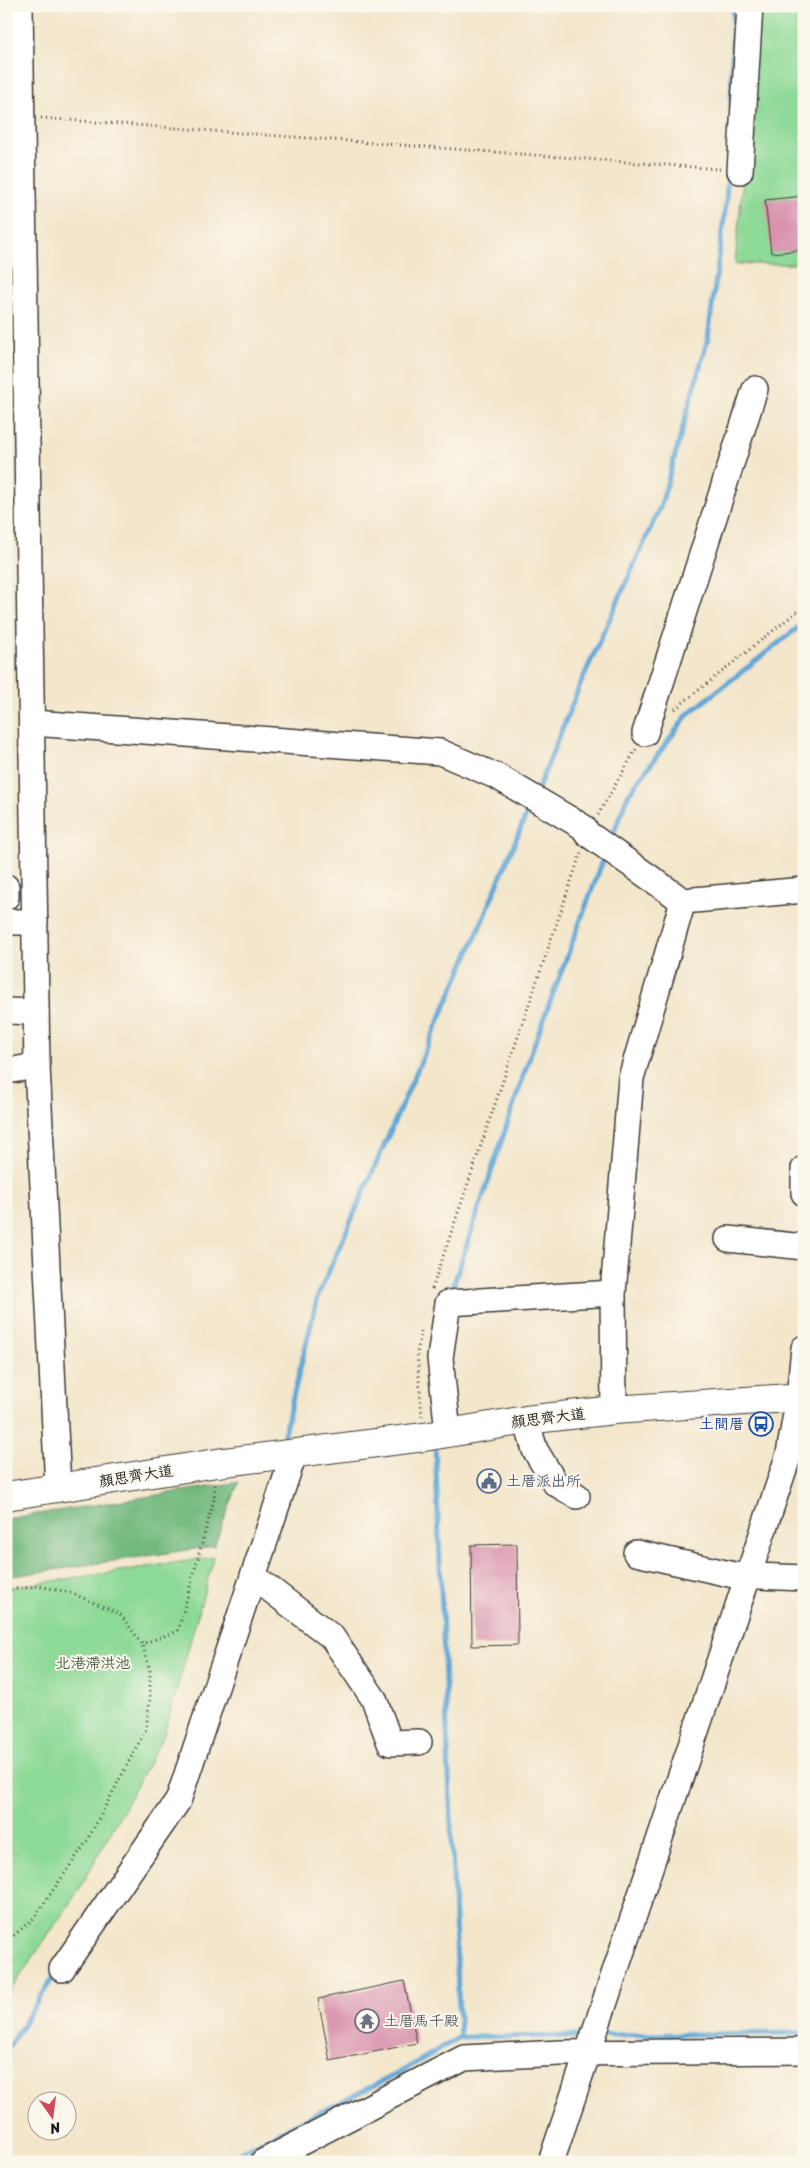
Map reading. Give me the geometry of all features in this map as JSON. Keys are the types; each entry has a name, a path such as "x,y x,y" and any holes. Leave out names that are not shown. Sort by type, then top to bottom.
{"main road":[{"name":"顏思齊大道","path":"6,1496 217,1463 436,1435 526,1420 614,1410 801,1397"}],"street":[{"path":"20,6 37,1066 58,1488"},
{"path":"740,171 750,6"},
{"path":"645,733 755,389"},
{"path":"32,723 440,752 498,778 583,827 588,834 683,901 804,890"},
{"path":"6,887 6,897"},
{"path":"614,1410 613,1293 631,1078 683,901"},
{"path":"6,922 35,922"},
{"path":"6,1011 36,1012"},
{"path":"6,1071 37,1066"},
{"path":"804,1169 804,1193"},
{"path":"728,1239 804,1247"},
{"path":"436,1435 440,1358 448,1303 613,1293"},
{"path":"551,2162 789,1454 801,1397 804,1348"},
{"path":"526,1420 535,1450 555,1483 577,1496"},
{"path":"62,1970 178,1801 294,1454"},
{"path":"636,1553 734,1575 804,1578"},
{"path":"253,1576 332,1638 374,1699 390,1743 419,1742"},
{"path":"263,2162 464,2058 588,2052 804,2051"}],"path":[{"path":"23,117 740,171"},
{"path":"429,1298 588,834 645,733 804,606"},
{"path":"423,1325 416,1352 436,1435"},
{"path":"142,1644 178,1631 214,1499 217,1463"},
{"path":"6,1590 38,1586 72,1594 120,1614 142,1644 150,1670 150,1698 146,1729 87,1841 34,1918 6,1942"}],"green space":[{"path":"755,6 804,6 804,264 735,264 754,56"},
{"path":"239,1482 214,1546 6,1577 6,1519"},
{"name":"北港滯洪池","path":"214,1557 164,1735 79,1890 6,1997 6,1588"}],"building":[{"path":"804,196 804,250 771,253 765,200"},
{"path":"517,1544 518,1645 472,1646 471,1545"},
{"name":"土厝馬千殿","path":"404,1981 417,2043 330,2061 318,1999"}],"waterway":[{"path":"731,110 733,6"},
{"path":"537,791 580,685 661,505 708,338 726,203 728,166"},
{"path":"610,842 628,795 688,714 804,623"},
{"path":"281,1446 318,1296 476,936 531,803"},
{"path":"450,1295 532,1050 605,855"},
{"path":"435,1445 460,2037 586,2036"},
{"path":"267,1497 276,1464"},
{"path":"6,2051 56,1973"},
{"path":"602,2035 804,2033"},
{"path":"220,2162 397,2074 460,2037"}],"place":[{"name":"土間厝","path":"761,1424"},
{"name":"土厝派出所","path":"489,1481"},
{"name":"土厝馬千殿","path":"367,2021"}]}
